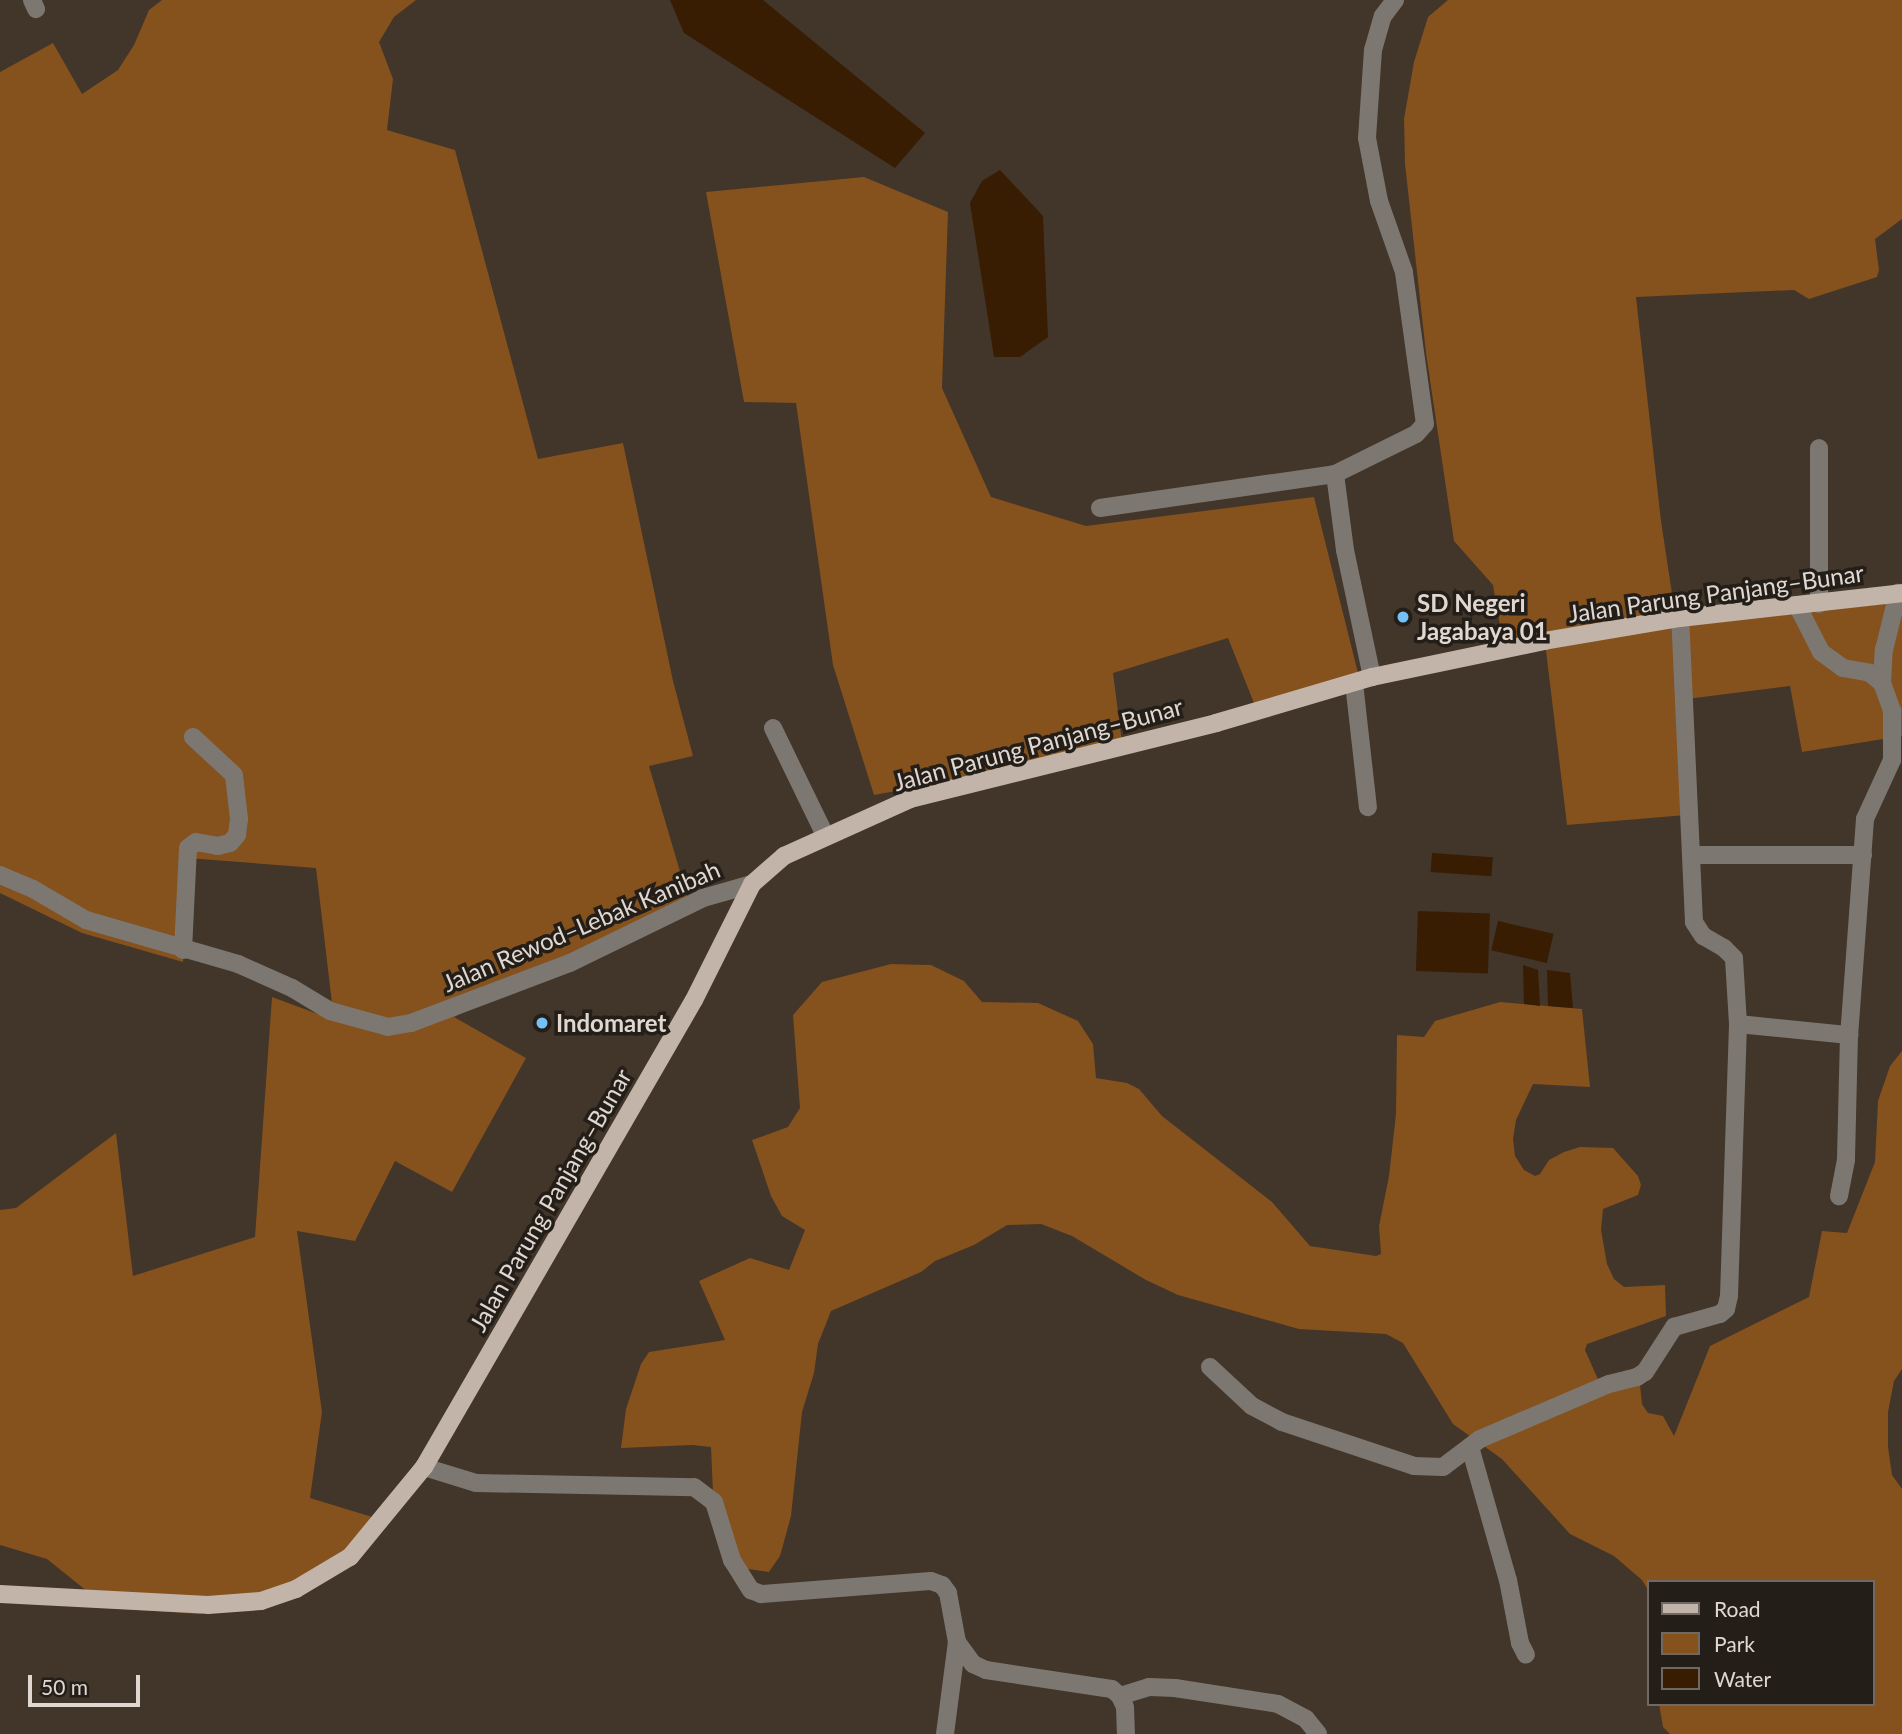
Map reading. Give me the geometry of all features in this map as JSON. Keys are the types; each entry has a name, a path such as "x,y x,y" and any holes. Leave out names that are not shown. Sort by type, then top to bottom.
{"main road":[{"name":"Jalan Parung Panjang–Bunar","path":"0,1594 194,1605 261,1601 296,1589 350,1557 424,1467 694,1000 752,884 784,856 825,835 910,799 939,790 1216,723 1372,677 1544,641 1680,618 1900,593"}],"street":[{"path":"1100,508 1335,474 1416,434 1425,424 1404,272 1379,201 1367,138 1373,50 1383,16 1395,0"},
{"path":"1819,448 1819,604"},
{"path":"1335,474 1345,550 1372,677"},
{"path":"1839,1196 1846,1160 1849,1035 1863,855 1868,810 1892,760 1892,711 1882,683 1884,650 1900,593"},
{"path":"1797,605 1821,652 1843,668 1870,673 1882,683"},
{"path":"1210,1367 1252,1406 1282,1422 1345,1445 1429,1468 1443,1467 1480,1439 1609,1384 1637,1377 1645,1372 1674,1327 1720,1314 1726,1309 1730,1296 1738,1024 1734,958 1724,948 1703,936 1694,922 1680,618"},
{"path":"1354,683 1368,807"},
{"path":"773,728 825,835"},
{"path":"183,950 188,848 196,842 218,846 230,843 237,835 239,819 234,775 193,737"},
{"path":"1691,855 1863,855"},
{"name":"Jalan Rewod–Lebak Kanibah","path":"0,875 33,888 86,920 238,964 292,988 330,1011 388,1027 411,1023 570,963 703,898 752,884"},
{"path":"1738,1024 1849,1035"},
{"path":"1470,1447 1508,1580 1520,1643 1526,1655"},
{"path":"424,1467 476,1483 694,1487 714,1502 732,1560 751,1590 761,1594 931,1581 942,1585 948,1593 957,1642 945,1734"},
{"path":"957,1642 966,1657 986,1670 1112,1689 1120,1696 1125,1707 1126,1734"},
{"path":"1120,1696 1149,1687 1175,1688 1278,1704 1306,1719 1318,1734"}],"green space":[{"path":"162,0 416,0 394,17 379,42 393,79 387,130 455,150 538,459 623,443 673,681 693,756 649,766 689,902 454,1017 526,1058 452,1192 395,1161 355,1241 297,1231 322,1412 310,1498 382,1520 329,1579 271,1605 199,1614 108,1608 47,1559 0,1545 0,1210 16,1208 116,1133 133,1276 255,1237 272,997 334,1020 316,868 187,858 183,962 82,933 0,893 0,72 53,43 82,94 118,70 134,45 149,10"},
{"path":"1448,0 1902,0 1902,219 1875,239 1879,270 1877,277 1809,299 1794,290 1636,297 1661,521 1676,620 1902,597 1902,736 1802,752 1790,686 1679,700 1686,815 1567,825 1544,634 1502,638 1493,585 1454,541 1426,353 1405,164 1404,119 1414,62 1428,17"},
{"path":"864,177 948,212 942,388 991,497 1086,526 1314,497 1361,685 1260,718 1228,638 1113,673 1123,750 874,795 833,665 796,403 744,402 706,192"},
{"path":"891,964 931,965 964,981 982,1002 1038,1003 1078,1021 1093,1044 1096,1078 1127,1083 1139,1089 1162,1116 1272,1202 1310,1246 1376,1256 1381,1254 1379,1226 1389,1176 1396,1114 1397,1035 1424,1037 1435,1021 1500,1002 1582,1009 1590,1087 1533,1084 1516,1120 1513,1139 1515,1156 1524,1170 1535,1176 1540,1174 1549,1160 1564,1152 1580,1147 1613,1148 1638,1176 1641,1185 1638,1195 1603,1209 1601,1230 1607,1264 1614,1279 1624,1287 1665,1285 1666,1316 1587,1344 1585,1350 1601,1386 1639,1375 1642,1404 1648,1413 1663,1416 1674,1436 1710,1346 1809,1297 1822,1231 1847,1233 1875,1162 1878,1101 1890,1066 1902,1051 1902,1369 1894,1381 1888,1412 1888,1447 1892,1475 1902,1489 1902,1734 1670,1734 1663,1727 1659,1706 1874,1706 1874,1580 1646,1580 1646,1587 1614,1556 1570,1534 1502,1459 1453,1424 1403,1343 1386,1334 1299,1329 1178,1295 1146,1280 1072,1236 1041,1224 1007,1225 974,1245 935,1261 921,1272 831,1311 818,1344 814,1373 802,1412 791,1516 780,1556 769,1572 748,1569 739,1558 713,1493 711,1447 692,1445 621,1448 626,1409 641,1364 649,1352 725,1340 699,1281 750,1258 789,1270 805,1230 782,1216 771,1196 752,1140 788,1127 800,1108 793,1015 822,982"}],"water":[{"path":"670,0 763,0 925,133 895,168 684,33"},
{"path":"1000,170 1043,216 1048,337 1020,357 994,357 970,203 982,181"},
{"path":"1432,853 1493,857 1492,876 1431,872"},
{"path":"1418,911 1490,914 1488,973 1416,971"},
{"path":"1498,921 1554,934 1547,963 1491,950"},
{"path":"1523,965 1538,970 1540,1006 1524,1004"},
{"path":"1547,970 1570,973 1573,1008 1548,1006"}],"place":[{"name":"SD Negeri Jagabaya 01","path":"1403,617"},
{"name":"Indomaret","path":"542,1023"}]}
